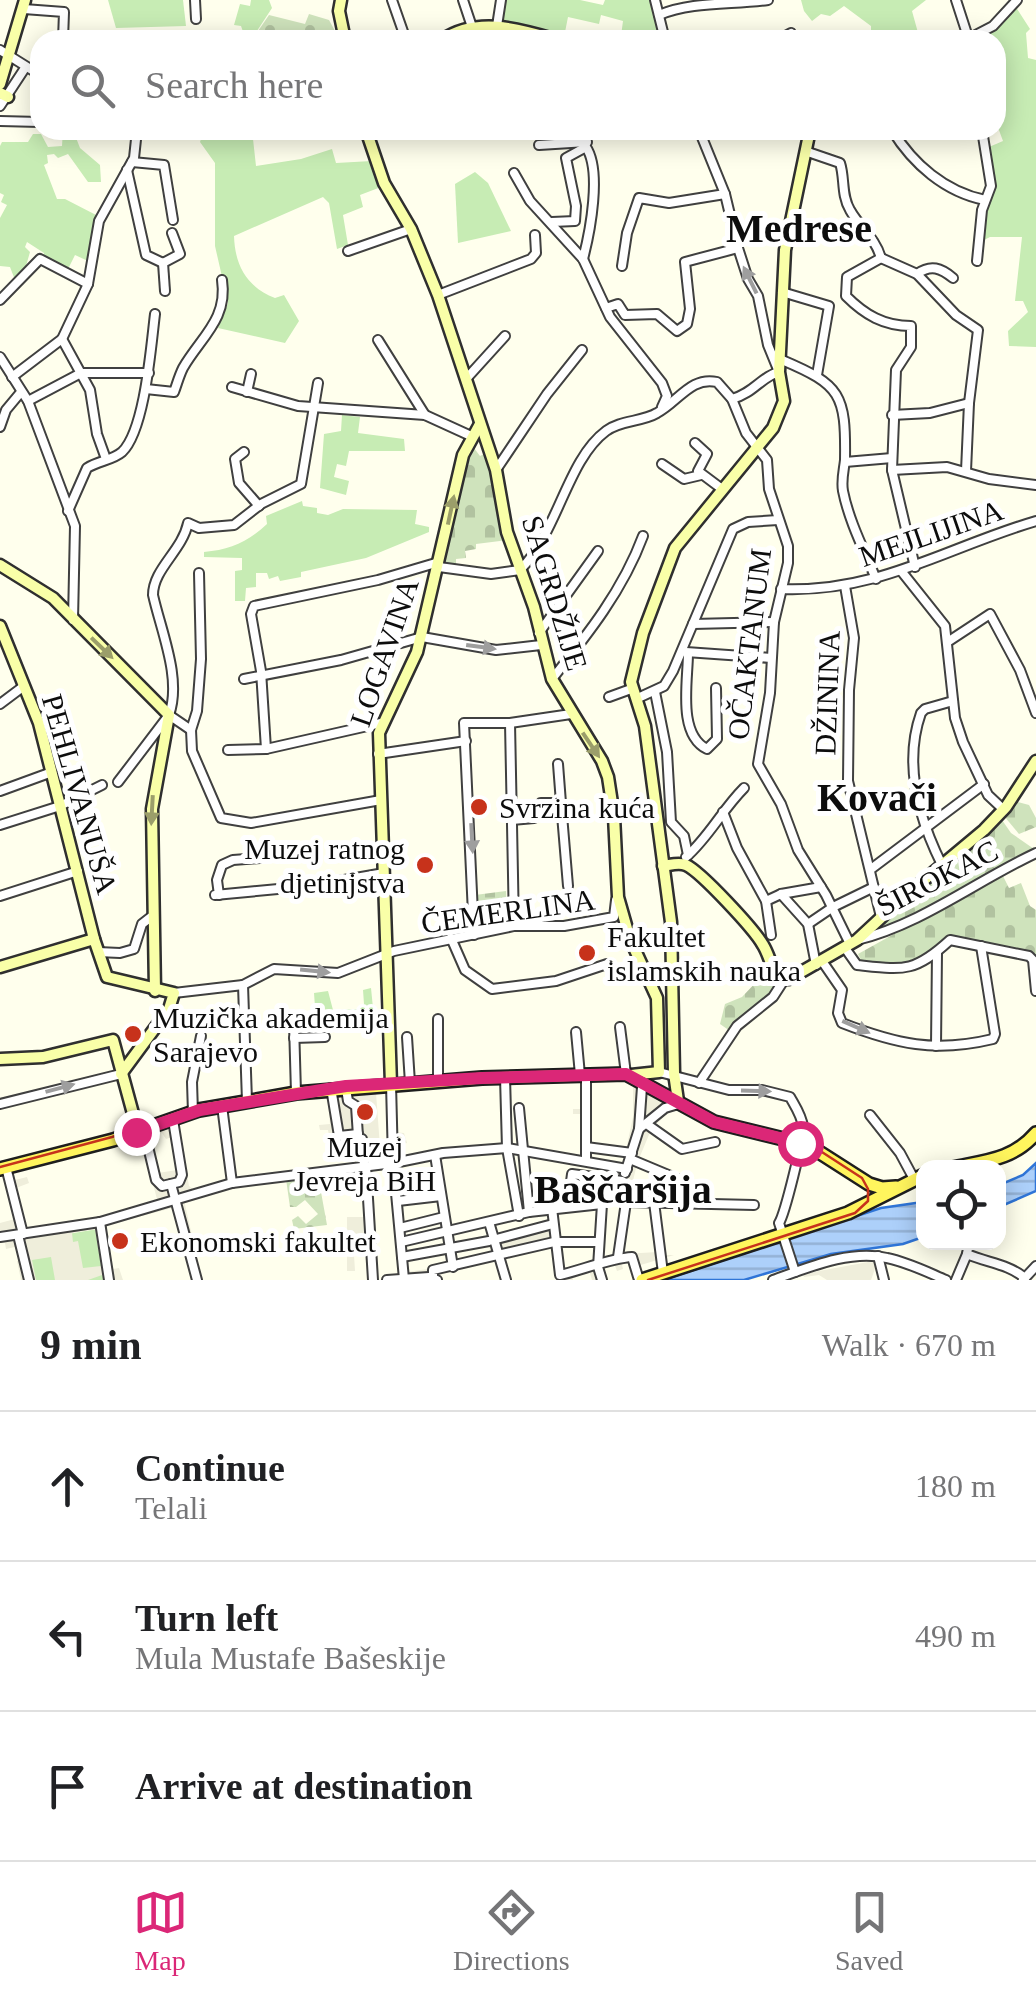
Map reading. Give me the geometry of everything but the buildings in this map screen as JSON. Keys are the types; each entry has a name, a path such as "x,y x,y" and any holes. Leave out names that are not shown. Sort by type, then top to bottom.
{"main road":[{"path":"3,1168 193,1113 296,1093 346,1086 628,1074 714,1122 800,1143 878,1188 896,1187"},
{"path":"989,1160 1022,1148 1036,1133"},
{"path":"640,1280 783,1237 858,1209 916,1178"},
{"path":"858,1209 866,1200 864,1181"}],"street":[{"path":"195,0 196,20"},
{"path":"341,0 343,30"},
{"path":"392,0 402,30"},
{"path":"463,0 472,27"},
{"path":"495,30 501,0"},
{"path":"655,0 663,30"},
{"path":"659,15 678,7 732,6 768,0"},
{"path":"956,0 964,30"},
{"path":"985,30 1017,0"},
{"path":"0,84 4,53 24,4 64,12 64,30"},
{"path":"465,30 497,26 514,30"},
{"path":"4,53 30,70"},
{"path":"3,99 25,68"},
{"path":"0,121 30,122"},
{"path":"12,377 62,339 88,284 99,220 129,166 138,140"},
{"name":"SAGRDŽIJE","path":"369,140 384,184 411,229 438,295 496,470 508,532 534,607 552,679 608,777 618,897 630,939 657,998 660,1072"},
{"path":"583,259 593,189 593,164 586,140"},
{"path":"703,140 725,194 748,279 758,296 768,345 781,366 817,375 830,384 841,404 845,462 842,486 876,579"},
{"path":"618,1258 622,1192 630,1160 644,1127 676,1103 671,922 644,726 634,693 643,633 672,553 773,428 782,409 785,250 808,140"},
{"path":"899,140 948,188 985,200"},
{"path":"977,262 985,200 991,186 984,140"},
{"path":"539,146 586,144"},
{"path":"552,222 576,220 566,158 586,144"},
{"path":"805,151 840,162 845,200 857,222 876,242 881,258 917,274 956,315 978,330 966,472"},
{"path":"129,166 164,166 173,220"},
{"path":"129,166 143,250 156,262 164,263 180,254 172,233"},
{"path":"514,173 530,201 583,259 606,308 666,389 666,401 658,413"},
{"path":"622,266 627,232 639,198 669,204 725,194"},
{"path":"348,251 411,229"},
{"path":"438,295 531,260 536,254 535,235"},
{"path":"606,308 618,304 625,315 657,314 677,331 687,324 690,314 685,262 738,248"},
{"path":"881,258 847,277 846,296 874,318 893,326 910,326 911,347 896,370 892,470 915,568"},
{"path":"0,300 37,260 88,284"},
{"path":"164,263 165,292"},
{"path":"917,274 935,268 954,278"},
{"path":"146,389 174,392 183,368 220,316 224,300 222,280"},
{"path":"782,292 829,306 817,375"},
{"path":"68,511 83,472 120,455 128,444 146,389 155,314"},
{"path":"466,379 504,336"},
{"path":"62,339 93,400 97,434 106,459"},
{"path":"378,340 425,415"},
{"path":"496,470 582,350"},
{"path":"0,357 28,401 76,532 73,620"},
{"path":"266,749 262,676 253,631 254,606 439,565 490,574 520,570 543,542 572,478 596,438 612,426 631,424 658,413 702,381 717,382 732,399 752,392 781,366"},
{"path":"28,401 81,373 149,374"},
{"path":"247,392 251,374"},
{"path":"0,1104 121,1074 169,1009 174,994 155,991 151,918 153,790 174,694 152,586 184,541 188,523 217,529 245,519 303,480 318,383"},
{"path":"232,386 298,406 425,415 471,436"},
{"path":"0,428 6,410 21,392"},
{"name":"OČAKTANUM","path":"732,399 742,425 767,460 768,490 788,546 788,564 774,622 770,693 758,764 780,804 798,850 851,944"},
{"path":"892,415 930,413 969,403"},
{"name":"LOGAVINA","path":"391,1084 378,754 381,723 418,652 456,482 471,436 480,424"},
{"path":"694,444 706,454 698,471 722,490"},
{"path":"244,452 235,460 236,478 259,506"},
{"path":"845,462 892,458"},
{"path":"662,464 684,479 701,475"},
{"path":"892,470 930,466 1036,485"},
{"path":"609,697 655,692 664,686 684,650 733,529 748,522 778,520"},
{"name":"MEJLIJINA","path":"781,589 845,586 902,572 1036,520"},
{"path":"552,679 594,628 622,582 643,536"},
{"path":"244,679 341,660 422,636 496,650 540,639 598,551"},
{"path":"0,565 53,598 190,730"},
{"path":"902,572 938,614 949,641 952,701 963,742 988,794 1004,810"},
{"path":"199,573 201,660 198,711 190,730 197,769 216,812 227,821 251,823 381,800"},
{"name":"DŽININA","path":"845,586 854,638 848,780 880,918"},
{"path":"949,641 990,614 1020,670 1036,713"},
{"path":"693,624 774,622"},
{"name":"PEHLIVANUŠA","path":"0,626 40,723 94,939 108,978 155,991"},
{"path":"684,650 771,658"},
{"path":"684,650 690,727 696,740 707,748 716,739 716,688"},
{"path":"0,704 24,686"},
{"path":"655,692 667,752 672,822 684,836 683,859 736,911 764,945 775,974 784,980"},
{"path":"942,865 926,828 914,774 919,720 925,708 952,701"},
{"path":"118,782 170,714"},
{"path":"474,935 464,723 510,723 571,714"},
{"path":"228,750 266,749 381,723"},
{"path":"510,723 514,926"},
{"path":"378,754 466,742"},
{"path":"699,1083 738,1026 773,997 784,980 851,944 984,830 1004,810 1036,761"},
{"path":"558,764 568,886"},
{"path":"0,791 52,772"},
{"path":"871,868 984,784"},
{"path":"0,825 60,806 102,785"},
{"path":"663,866 683,859 704,841 744,788"},
{"path":"512,820 534,818 541,803 561,803"},
{"path":"723,812 736,848 766,901 771,935"},
{"name":"ŠIROKAC","path":"851,944 916,920 978,881 1036,853"},
{"path":"260,858 222,865 216,880 217,895 310,886 384,873"},
{"path":"0,896 78,871"},
{"path":"766,901 781,894 821,888"},
{"path":"808,924 874,888"},
{"path":"781,894 808,924 819,963 842,990 838,1013 842,1023 890,1042 936,1046 993,1038 981,946"},
{"name":"ČEMERLINA","path":"174,994 243,985 274,969 338,972 451,938 514,926 564,926 610,919 615,915 618,897"},
{"path":"98,952 120,954 134,949 142,924 151,918"},
{"path":"451,938 465,970 492,988 556,981 607,964"},
{"path":"0,966 94,939"},
{"path":"851,944 857,964 896,970 930,959 950,940 1028,956 1036,972 1036,991"},
{"path":"936,1046 938,953"},
{"path":"657,998 672,978"},
{"path":"243,985 247,1101"},
{"path":"438,1019 438,1081"},
{"path":"294,1024 296,1093"},
{"path":"620,1026 628,1074 674,1073 729,1090 783,1093 790,1097 804,1131 786,1211 779,1223 794,1269"},
{"path":"721,1027 731,1036"},
{"path":"576,1032 583,1075 586,1160"},
{"path":"193,1113 192,1082 201,1036"},
{"path":"294,1038 325,1037"},
{"path":"407,1037 410,1083"},
{"path":"0,1059 43,1057 113,1040 156,1180 162,1186 179,1182 182,1175 172,1120"},
{"path":"505,1077 507,1148 524,1214"},
{"path":"391,1084 404,1279"},
{"path":"346,1086 348,1100 356,1106 365,1166 372,1276"},
{"path":"642,1087 644,1127"},
{"path":"331,1088 339,1136 361,1137"},
{"path":"222,1106 232,1184"},
{"path":"519,1108 524,1214"},
{"path":"870,1116 916,1173"},
{"path":"506,1123 520,1123"},
{"path":"644,1127 682,1148 715,1142"},
{"path":"586,1147 685,1182 683,1203"},
{"path":"0,1236 100,1222 232,1184 434,1155 507,1148 586,1160 630,1160"},
{"path":"434,1155 453,1268"},
{"path":"3,1168 29,1280"},
{"path":"622,1192 570,1189 572,1174 654,1202 754,1205"},
{"path":"171,1184 197,1280"},
{"path":"602,1280 598,1242 602,1204 609,1196 622,1192"},
{"path":"398,1201 441,1196"},
{"path":"654,1202 663,1273"},
{"path":"401,1242 552,1208 602,1204"},
{"path":"552,1208 560,1274 632,1257 640,1280"},
{"path":"400,1228 444,1218"},
{"path":"100,1222 108,1280"},
{"path":"489,1222 506,1280"},
{"path":"402,1258 553,1224"},
{"path":"387,1280 434,1276 554,1242 598,1242"},
{"path":"956,1280 968,1250"},
{"path":"967,1254 1010,1266 1024,1279 1036,1266"},
{"path":"878,1256 884,1280"},
{"path":"773,1280 794,1269 878,1256 946,1280"}],"green space":[{"path":"108,0 183,0 186,26 116,28"},
{"path":"251,0 269,0 272,8 258,30 242,30 234,25 240,4 250,6"},
{"path":"503,0 580,0 603,5 605,0 652,0 659,30 622,30 623,21 601,15 599,24 568,17 565,30 531,30 508,25 501,18"},
{"path":"801,0 926,0 912,11 917,30 871,30 844,6 830,16 821,14 812,21"},
{"path":"1014,4 1030,29 1026,33 1028,58 1036,60 1036,347 1009,346 1008,331 1028,312 1023,301 1015,301 1022,237 984,240 984,215 994,193 989,147 1006,140 1006,30 985,30"},
{"path":"309,14 329,20 334,30 259,30 269,15 305,24"},
{"path":"30,139 44,140 48,147 62,146 62,140 77,140 80,148 100,165 101,182 88,182 68,154 58,158 47,155 48,163 44,165 57,199 65,199 98,216 88,261 75,255 68,269 43,257 44,253 27,242 25,247 30,252 26,266 15,280 10,267 0,266 0,218 7,205 1,202 4,195 0,193 0,146 2,142"},
{"path":"253,140 256,166 332,149 336,163 372,161 381,187 360,195 363,207 343,215 348,245 337,249 329,203 323,197 234,236 244,274 265,293 275,298 284,295 299,321 285,343 218,328 228,303 215,246 215,163 200,142"},
{"path":"475,172 488,183 511,231 458,243 455,184"},
{"path":"342,415 360,417 358,433 404,439 405,451 349,451 346,466 337,464 334,477 349,481 346,495 320,488 324,434 341,431"},
{"path":"471,444 480,456 488,452 508,540 476,544 476,549 465,551 466,558 456,559 456,567 444,565 457,493"},
{"path":"302,501 303,506 328,515 343,509 417,510 415,524 429,527 429,532 366,558 301,572 301,577 280,581 278,576 269,579 267,573 256,573 256,587 246,588 245,601 235,601 235,571 242,570 242,558 204,557 204,552 246,540 267,524 266,516"},
{"path":"1014,801 1029,805 1036,827 1019,834 1004,816"},
{"path":"1002,820 1011,833 1034,849 887,928 882,921"},
{"path":"1002,874 1009,888 1021,883 1030,906 1036,910 1036,958 953,938 911,962 862,962 858,954"},
{"path":"506,891 507,922 475,929 475,895"},
{"path":"760,978 772,980 775,991 741,1017 730,1031 720,1024 725,1004 742,997"},
{"path":"371,988 374,1018 316,1021 314,993 328,991 333,1010 360,1009 364,1004 363,990"},
{"path":"312,1176 315,1193 321,1192 327,1225 294,1229 292,1220 298,1216 306,1224 318,1214 305,1200 290,1207 286,1179"},
{"path":"98,1229 106,1280 34,1280 25,1241"}],"shaded area":[{"path":"588,1080 588,1145 618,1146 616,1152 592,1149 590,1158 623,1164 633,1117 633,1082 675,1105 651,1130 638,1161 689,1182 687,1200 757,1202 757,1210 656,1204 663,1255 674,1255 634,1267 629,1258 621,1261 623,1269 617,1271 614,1263 601,1267 608,1280 592,1280 589,1270 572,1275 573,1280 563,1280 561,1272 557,1273 550,1246 440,1274 401,1275 391,1167 246,1183 184,1200 202,1280 192,1280 176,1207 104,1226 113,1269 119,1268 123,1280 104,1280 102,1275 88,1280 55,1280 51,1257 32,1260 36,1280 21,1280 17,1261 23,1259 19,1246 6,1249 5,1243 0,1243 0,1223 15,1219 2,1173 11,1171 15,1180 27,1177 29,1183 16,1188 27,1229 158,1203 142,1142 136,1133 181,1117 179,1128 189,1186 197,1192 230,1182 219,1109 224,1108 234,1179 362,1164 360,1138 330,1140 328,1130 320,1130 319,1125 330,1124 327,1091 346,1088 371,1087 372,1093 376,1093 380,1147 376,1147 377,1162 391,1161 386,1086 392,1086 392,1132 404,1133 407,1143 394,1146 396,1159 507,1147 583,1157 583,1114 573,1114 573,1109 585,1109 584,1081","holes":["158,1134 166,1139 172,1137 177,1170 158,1173 150,1142 156,1141","507,1150 617,1169 602,1203 530,1209 403,1239 398,1162","637,1164 683,1183 682,1199 634,1198 630,1193","605,1204 623,1204 616,1255 601,1263","651,1204 658,1252 623,1254 628,1205","601,1206 597,1241 555,1240 554,1210","550,1213 550,1223 405,1253 404,1243","95,1229 101,1266 83,1268 78,1241 73,1242 72,1233","488,1243 491,1253 450,1266 406,1272 406,1259","557,1244 596,1245 595,1265 561,1272"]},
{"path":"347,1217 368,1217 369,1255 354,1255 355,1271 347,1271"},
{"path":"877,1263 871,1280 827,1280 803,1274"}],"water":[{"path":"1036,1163 1036,1191 1006,1204 1006,1182 1023,1175"},
{"path":"916,1203 916,1239 831,1254 744,1280 663,1280 881,1208"}],"tram line":[{"path":"0,1167 204,1107 297,1091 357,1083 626,1072 714,1119 808,1143 862,1178 868,1189 868,1201 855,1213 648,1280"}],"place":[{"name":"Svrzina kuća","path":"479,807"},
{"name":"Muzej ratnog djetinjstva","path":"425,865"},
{"name":"Fakultet islamskih nauka","path":"587,953"},
{"name":"Muzička akademija Sarajevo","path":"133,1034"},
{"name":"Muzej Jevreja BiH","path":"365,1112"},
{"name":"Ekonomski fakultet","path":"120,1241"}],"district":[{"name":"Medrese","path":"799,228"},
{"name":"Kovači","path":"877,797"},
{"name":"Baščaršija","path":"623,1189"}],"route":[{"path":"136,1132 200,1110 346,1086 626,1074 714,1122 800,1143"}]}
